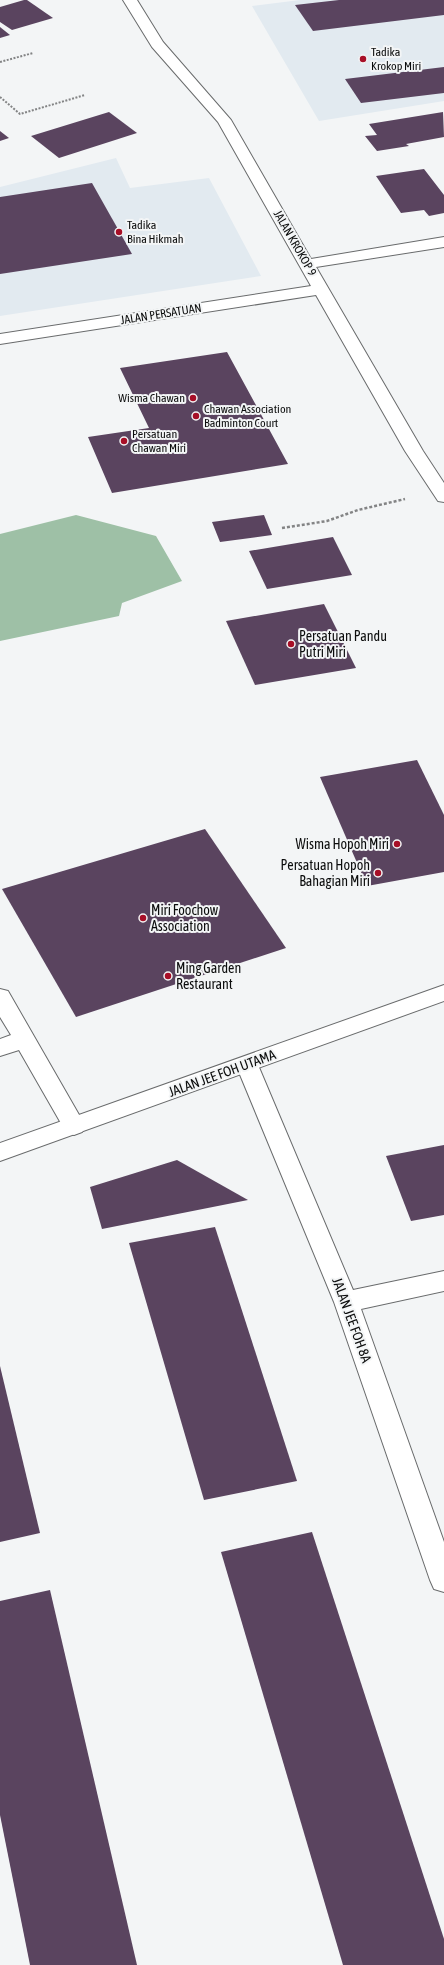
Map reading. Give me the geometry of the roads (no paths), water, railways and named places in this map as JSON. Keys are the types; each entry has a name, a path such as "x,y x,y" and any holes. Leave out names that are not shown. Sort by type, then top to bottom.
{"street":[{"name":"JALAN KROKOP 9","path":"130,0 157,44 224,120 414,451 443,495"},
{"path":"307,264 444,242"},
{"name":"JALAN PERSATUAN","path":"0,339 321,289"},
{"name":"JALAN JEE FOH UTAMA","path":"0,1152 444,994"},
{"path":"0,997 74,1126"},
{"path":"0,1048 24,1039"},
{"name":"JALAN JEE FOH 8A","path":"247,1065 346,1302 444,1580"},
{"path":"346,1302 444,1281"}],"place":[{"name":"Tadika Krokop Miri","path":"363,59"},
{"name":"Tadika Bina Hikmah","path":"119,232"},
{"name":"Wisma Chawan","path":"193,398"},
{"name":"Chawan Association Badminton Court","path":"196,416"},
{"name":"Persatuan Chawan Miri","path":"124,441"},
{"name":"Persatuan Pandu Putri Miri","path":"291,644"},
{"name":"Wisma Hopoh Miri","path":"397,844"},
{"name":"Persatuan Hopoh Bahagian Miri","path":"378,873"},
{"name":"Miri Foochow Association","path":"143,918"},
{"name":"Ming Garden Restaurant","path":"168,976"}]}
